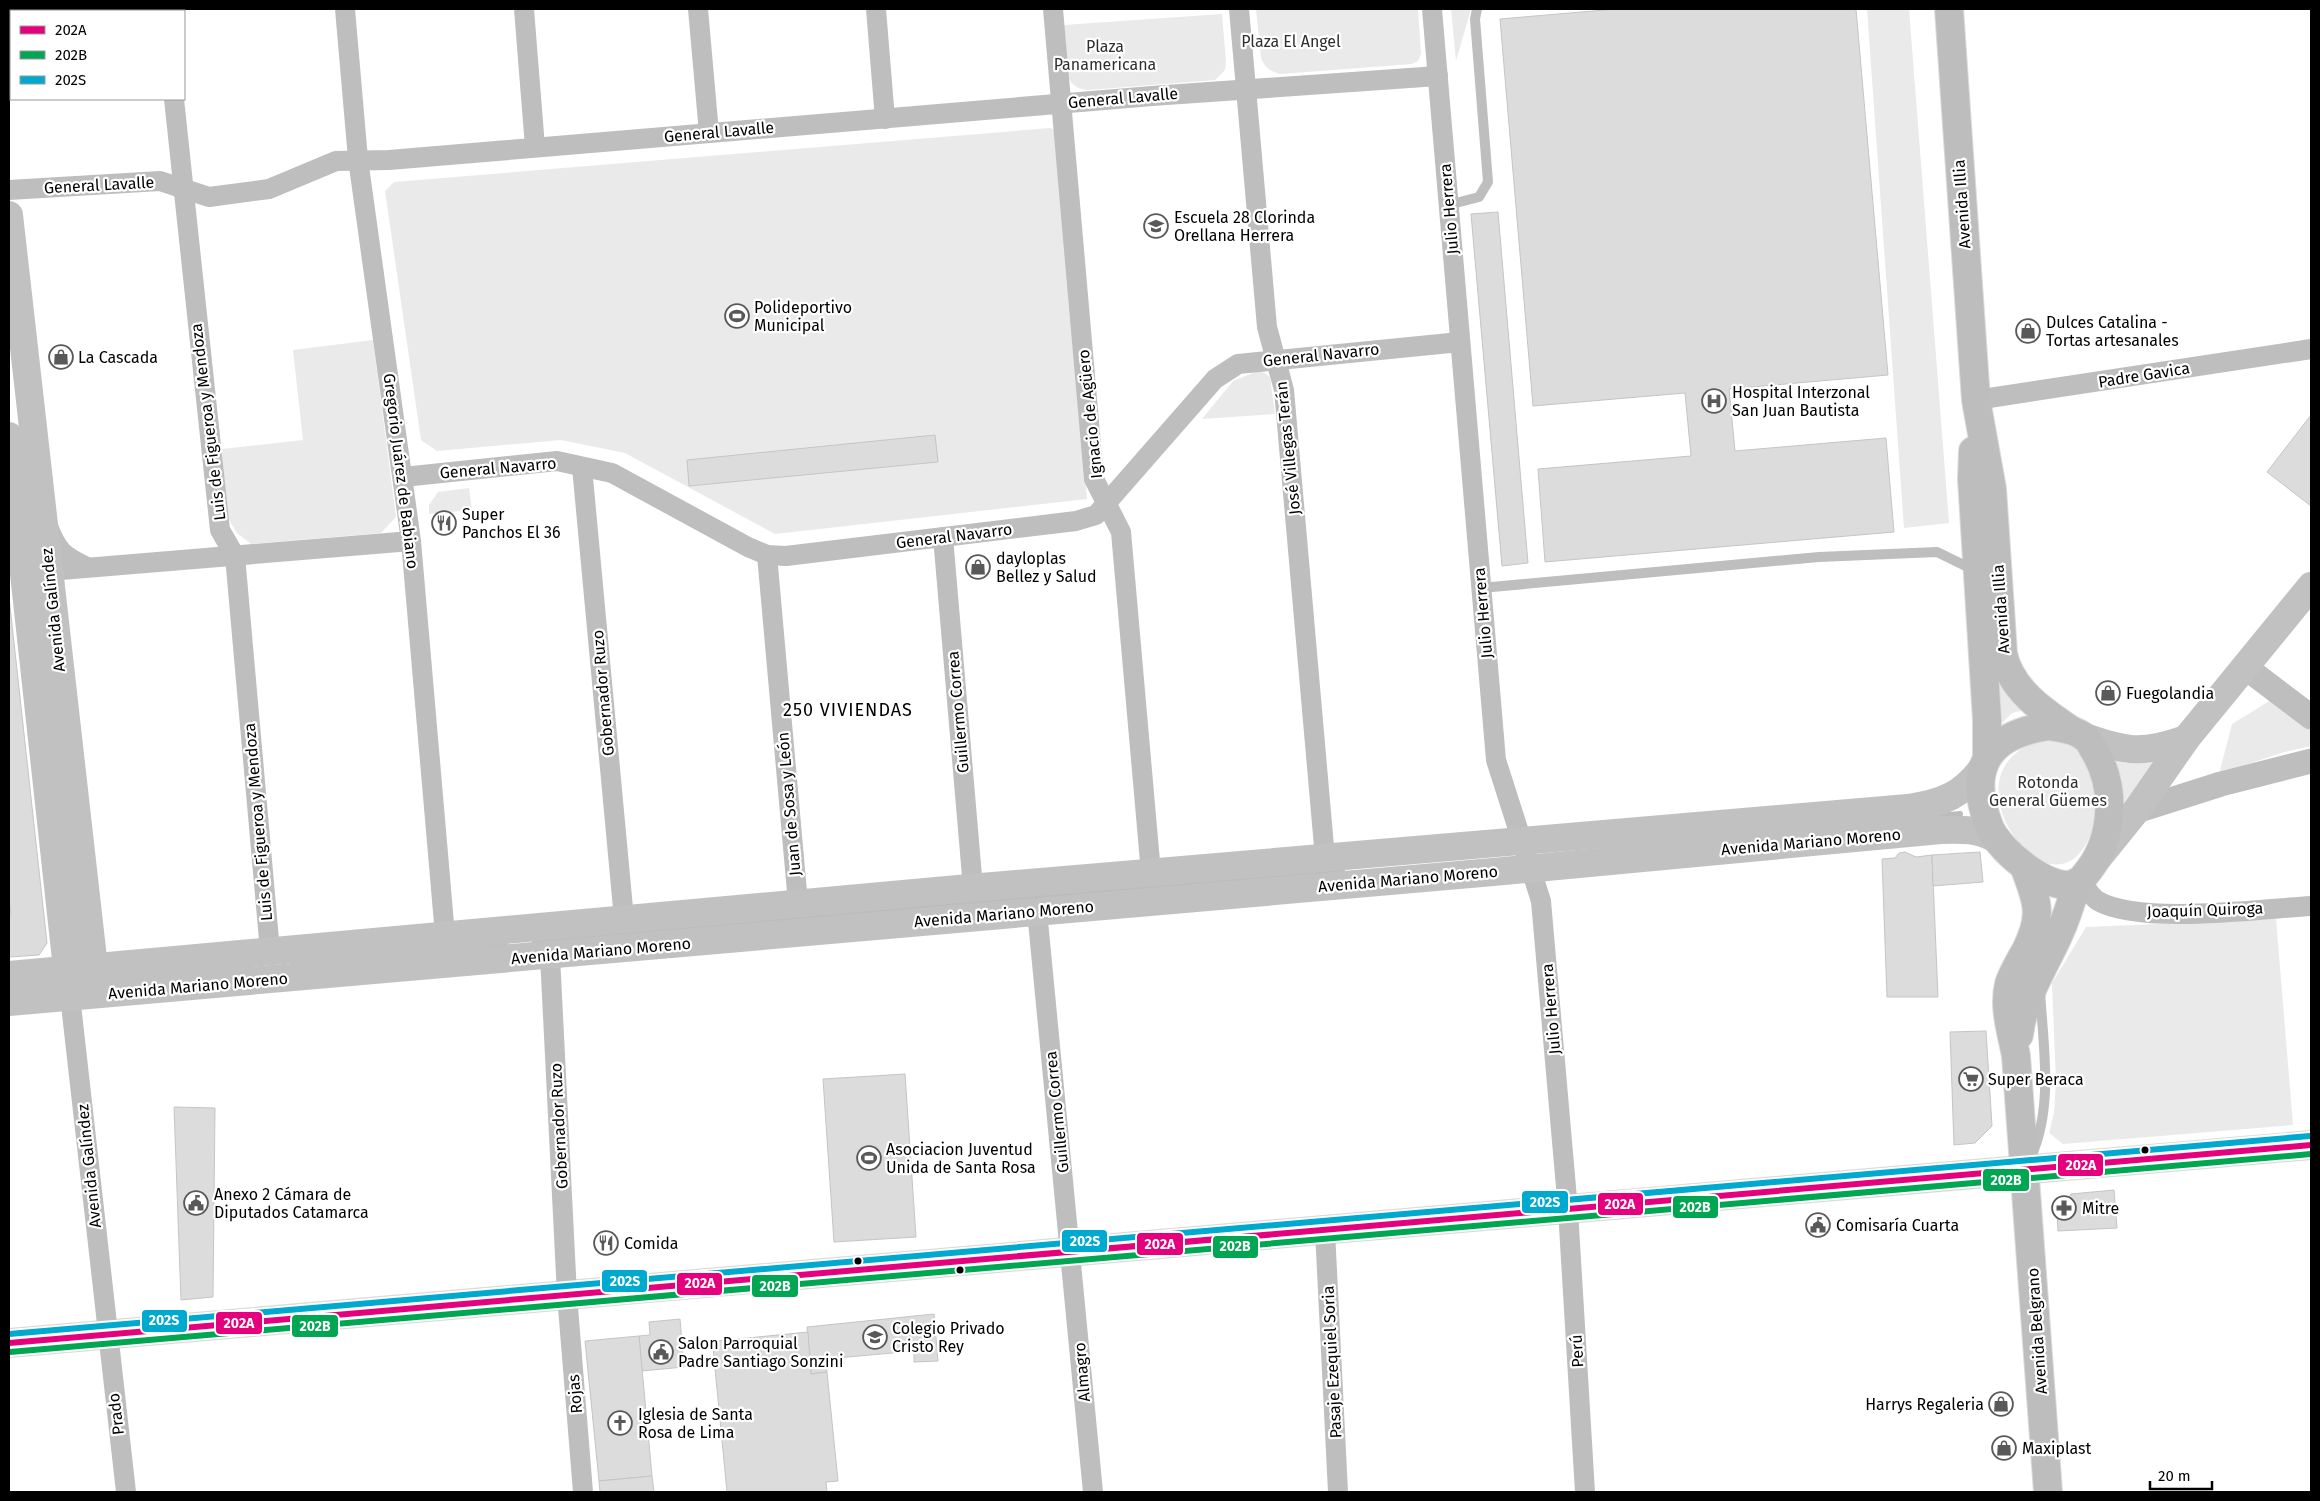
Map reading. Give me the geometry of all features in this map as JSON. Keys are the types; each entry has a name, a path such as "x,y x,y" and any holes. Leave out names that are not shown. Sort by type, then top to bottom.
{"main road":[{"name":"Avenida Illia","path":"1949,9 1976,400 1992,489 2003,654 2011,676 2041,710 2078,733"},
{"name":"Avenida Galíndez","path":"9,215 22,508 49,571 81,968"},
{"name":"Avenida Illia","path":"1976,400 1972,479 1988,738 1986,762"},
{"name":"Avenida Galíndez","path":"9,436 22,508 81,968"},
{"path":"2016,1056 2022,1014 2027,999 2064,924 2079,882 2136,811 2186,739 2311,586"},
{"path":"2079,882 2056,883 2042,879 2024,866 1998,840 1989,828 1983,812 1981,789 1986,762 1998,743 2030,728 2049,726 2132,750 2158,749 2186,739"},
{"path":"2078,733 2104,768 2108,786 2109,818 2097,859"},
{"name":"Avenida Mariano Moreno","path":"9,975 798,903 1926,805 1956,794 1966,787 1986,762"},
{"name":"Avenida Mariano Moreno","path":"9,1002 550,956 1941,830 1973,829 1984,832 1998,840"},
{"path":"2024,866 2037,904 2038,918 2035,931 2009,985 2007,1002 2016,1056 2026,1170"},
{"path":"70,996 81,968"},
{"path":"9,1344 2311,1145"},
{"name":"Avenida Belgrano","path":"2026,1170 2048,1492"}],"street":[{"name":"Gregorio Juárez de Babiano","path":"345,9 358,159 411,541 445,935"},
{"path":"524,9 536,147"},
{"path":"698,9 709,133"},
{"path":"876,9 885,119"},
{"name":"Ignacio de Agüero","path":"1054,9 1094,479 1121,532 1151,873"},
{"name":"José Villegas Terán","path":"1239,9 1267,327 1284,390 1325,858"},
{"name":"Julio Herrera","path":"1432,9 1496,760 1520,840 1541,900 1568,1210"},
{"name":"General Lavalle","path":"9,190 160,181 209,198 269,190 336,161 358,159 389,160 1246,88 1438,76"},
{"name":"Luis de Figueroa y Mendoza","path":"174,100 220,530 234,556 270,951"},
{"name":"General Navarro","path":"403,477 557,461 612,473 748,547 767,555 786,556 1076,521 1096,515 1215,379 1238,364 1460,342"},
{"name":"Padre Gavica","path":"1976,400 2311,349"},
{"name":"Gobernador Ruzo","path":"582,467 624,919"},
{"path":"22,508 54,542 65,557 87,567"},
{"name":"Guillermo Correa","path":"943,537 973,888"},
{"path":"49,571 411,541"},
{"name":"Juan de Sosa y León","path":"767,555 798,903"},
{"path":"2245,667 2311,717"},
{"path":"2136,811 2221,784 2311,761"},
{"name":"Joaquín Quiroga","path":"2079,882 2097,900 2119,910 2166,914 2311,906"},
{"name":"Guillermo Correa","path":"1037,911 1072,1252"},
{"name":"Gobernador Ruzo","path":"550,956 568,1295"},
{"name":"Avenida Galíndez","path":"70,996 107,1335"},
{"name":"Perú","path":"1568,1210 1585,1492"},
{"name":"Pasaje Ezequiel Soria","path":"1325,1231 1338,1492"},
{"name":"Almagro","path":"1072,1252 1094,1492"},
{"name":"Rojas","path":"568,1295 583,1492"},
{"name":"Prado","path":"107,1335 126,1492"}],"lane":[{"path":"1448,205 1478,197 1488,182 1475,19 1477,9"},
{"path":"1481,588 1819,557 1937,552 1978,571"},
{"path":"2026,1170 2038,1142 2046,1087 2039,975"}],"green space":[{"name":"Plaza El Angel","path":"1256,9 1418,9 1421,54 1418,61 1412,64 1280,74 1268,69 1261,58"},
{"path":"1451,9 1471,9 1456,61"},
{"path":"1867,9 1909,9 1949,523 1904,528"},
{"name":"Plaza Panamericana","path":"1222,14 1226,61 1225,70 1215,80 1089,90 1077,87 1069,79 1064,25"},
{"name":"Polideportivo Municipal","path":"1050,128 1057,131 1087,499 775,534 625,453 561,440 437,451 421,440 385,191 394,182"},
{"path":"373,340 396,517 381,533 251,544 237,533 226,515 222,449 303,440 293,350"},
{"path":"1260,370 1270,377 1275,414 1202,419 1233,381"},
{"path":"469,488 472,510 429,514 429,505 438,492"},
{"path":"1994,671 2007,695 2021,711 2012,713 1997,728"},
{"path":"2271,700 2311,728 2311,746 2281,753 2219,774 2232,724"},
{"name":"Rotonda General Güemes","path":"2053,740 2075,748 2086,757 2096,795 2097,810 2094,826 2086,844 2070,861 2052,864 2034,856 2017,841 2005,820 1999,796 2001,773 2015,754 2032,741"},
{"path":"2109,755 2125,763 2154,762 2121,814"},
{"path":"2276,919 2293,1125 2063,1144 2049,1133 2054,1113 2056,1081 2052,983 2086,927"}],"building":[{"path":"1616,9 1856,9 1888,375 1729,389 1735,451 1886,438 1894,532 1545,562 1538,469 1691,456 1685,393 1533,406 1500,19"},
{"path":"1498,212 1528,563 1502,566 1471,214"},
{"path":"2311,415 2311,506 2267,472"},
{"path":"935,435 938,462 689,486 687,460"},
{"path":"9,597 47,943 39,955 9,957 9,918 11,915 9,899"},
{"path":"1905,852 1916,857 1932,855 1938,997 1887,997 1882,859 1895,858 1899,853"},
{"path":"1980,852 1983,882 1933,886 1932,855"},
{"name":"Super Beraca","path":"1986,1031 1992,1126 1975,1143 1954,1145 1950,1032"},
{"name":"Asociacion Juventud Unida de Santa Rosa","path":"905,1074 916,1237 834,1242 823,1079"},
{"name":"Anexo 2 Cámara de Diputados Catamarca","path":"174,1107 215,1108 213,1297 181,1300"},
{"path":"2114,1190 2117,1228 2058,1231 2057,1212 2071,1194"},
{"path":"934,1314 938,1361 914,1362 914,1351 826,1359 827,1372 811,1374 807,1327"},
{"name":"Salon Parroquial Padre Santiago Sonzini","path":"680,1319 684,1367 642,1371 639,1336 650,1335 649,1322"},
{"path":"808,1332 811,1374 827,1372 838,1481 826,1482 827,1492 727,1492 713,1348 717,1341"},
{"name":"Iglesia de Santa Rosa de Lima","path":"639,1336 652,1476 599,1481 585,1341"},
{"path":"652,1476 654,1492 600,1492 599,1481"}],"waterway":[{"path":"1929,817 1960,814"},
{"path":"535,942 1342,870"},
{"path":"293,963 505,945"}],"transit line":[{"name":"202S","path":"9,1334 2310,1136"},
{"name":"202A","path":"9,1343 2311,1145"},
{"name":"202B","path":"10,1352 2311,1154"}],"place":[{"name":"Escuela 28 Clorinda Orellana Herrera","path":"1156,226"},
{"name":"Polideportivo Municipal","path":"737,316"},
{"name":"Dulces Catalina - Tortas artesanales","path":"2028,331"},
{"name":"La Cascada","path":"61,357"},
{"name":"Hospital Interzonal San Juan Bautista","path":"1714,401"},
{"name":"Super Panchos El 36","path":"444,523"},
{"name":"dayloplas Bellez y Salud","path":"978,567"},
{"name":"Fuegolandia","path":"2108,693"},
{"name":"Super Beraca","path":"1971,1079"},
{"name":"Asociacion Juventud Unida de Santa Rosa","path":"869,1158"},
{"name":"Anexo 2 Cámara de Diputados Catamarca","path":"196,1203"},
{"name":"Mitre","path":"2064,1208"},
{"name":"Comisaría Cuarta","path":"1818,1225"},
{"name":"Comida","path":"606,1243"},
{"name":"Colegio Privado Cristo Rey","path":"875,1337"},
{"name":"Salon Parroquial Padre Santiago Sonzini","path":"661,1352"},
{"name":"Harrys Regaleria","path":"2001,1404"},
{"name":"Iglesia de Santa Rosa de Lima","path":"620,1423"},
{"name":"Maxiplast","path":"2004,1448"}],"district":[{"name":"250 VIVIENDAS","path":"848,710"}]}
